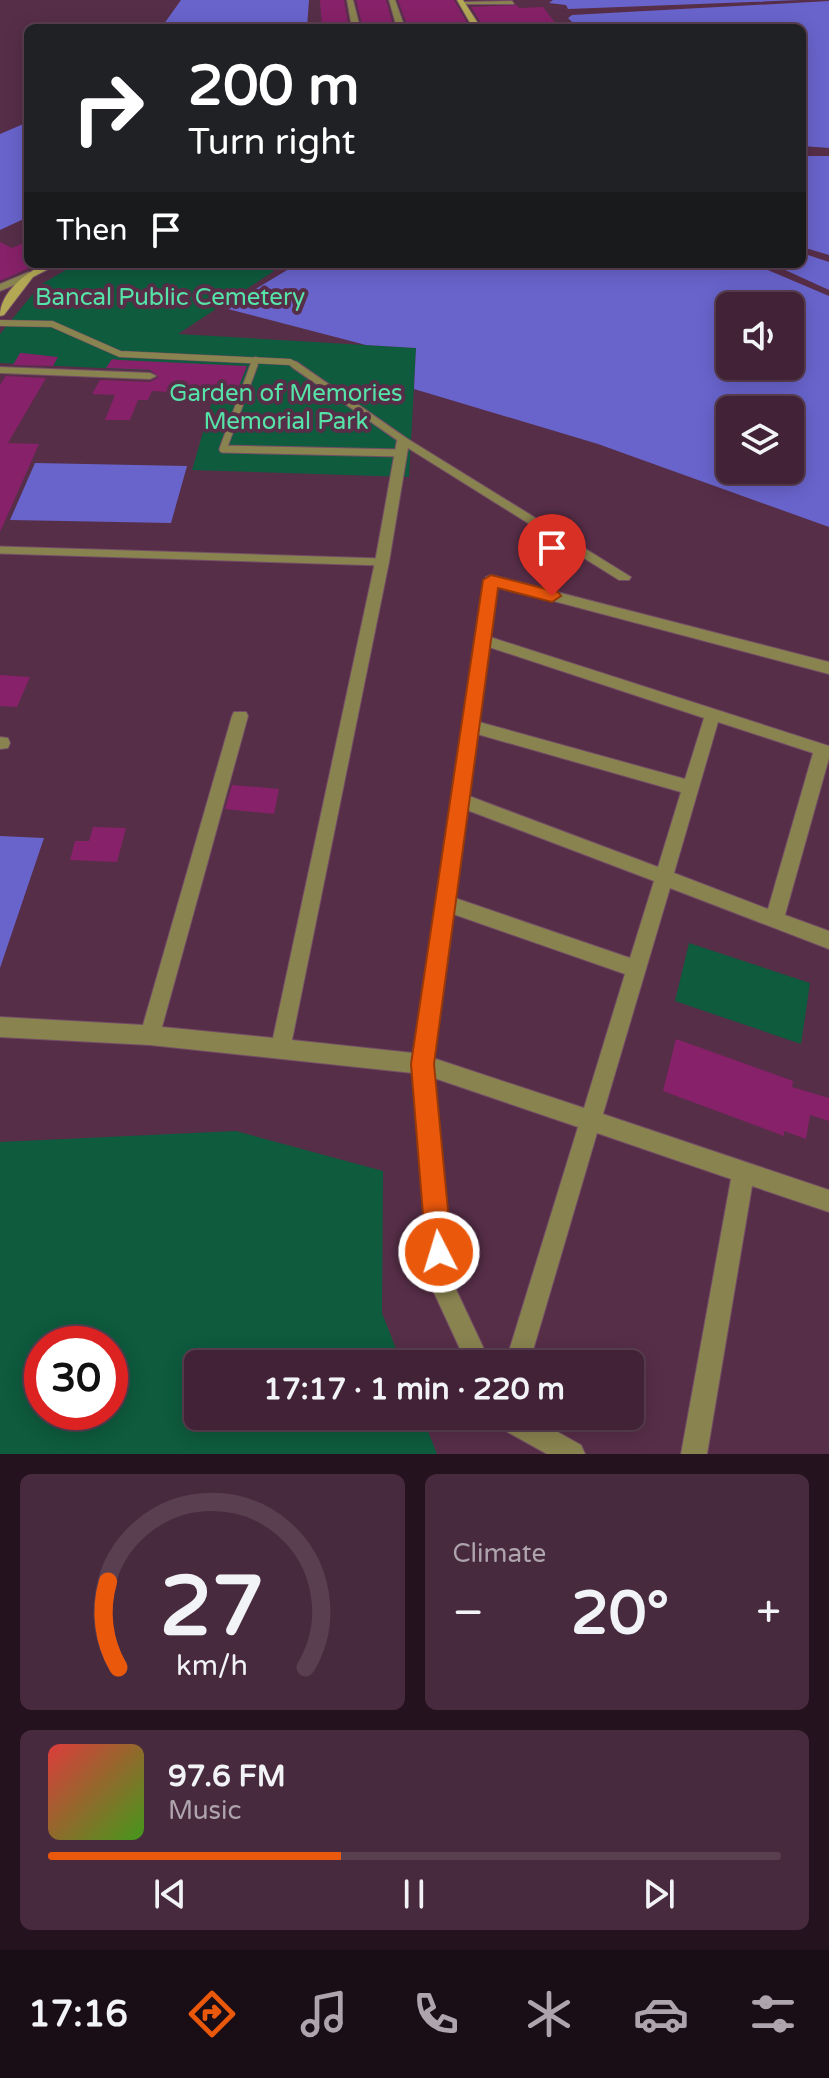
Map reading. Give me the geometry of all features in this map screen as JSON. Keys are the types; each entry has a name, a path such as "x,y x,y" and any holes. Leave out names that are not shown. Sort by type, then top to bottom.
{"main road":[{"path":"461,2 475,24"},
{"path":"0,313 29,275 44,268"}],"street":[{"path":"350,0 355,24"},
{"path":"392,0 400,24"},
{"path":"461,2 512,3"},
{"path":"0,288 29,275"},
{"path":"0,370 150,376"},
{"path":"281,1047 382,562 402,447 624,577"},
{"path":"473,1350 442,1284 422,1064 491,580 829,668"},
{"path":"483,640 826,750 774,920"},
{"path":"521,1350 713,714"},
{"path":"150,1035 240,716"},
{"path":"470,726 691,788"},
{"path":"460,800 829,940"},
{"path":"445,903 637,969"},
{"path":"0,1027 150,1035 422,1064 829,1201"},
{"path":"694,1454 743,1172"},
{"path":"529,1430 572,1454"}],"lane":[{"path":"0,323 52,324 120,354 290,362 402,447"},
{"path":"256,360 223,449 402,447"},
{"path":"0,550 382,562"}],"green space":[{"name":"Garden of Memories Memorial Park","path":"69,268 267,268 274,271 178,334 416,348 409,477 192,470 220,374 0,363 0,334 40,285"},
{"path":"689,943 810,983 801,1044 675,1001"},
{"path":"236,1131 383,1171 382,1313 397,1350 184,1350 184,1430 428,1430 437,1454 0,1454 0,1142"}],"shaded area":[{"path":"181,0 309,0 307,24 164,24"},
{"path":"553,0 800,0 568,9 566,5 549,3"},
{"path":"829,1 829,148 806,146 806,24 574,24 568,18 572,15"},
{"path":"24,124 24,219 0,230 0,134"},
{"path":"806,156 829,156 829,255 806,248"},
{"path":"806,254 829,262 829,290 781,268 806,268"},
{"path":"290,268 763,268 829,296 829,527 598,444 414,389 416,348 366,345 224,308"},
{"path":"35,463 187,466 171,523 10,520"},
{"path":"0,836 44,838 0,968"}],"building":[{"path":"320,0 344,0 348,24 322,24"},
{"path":"356,0 386,0 393,24 362,24"},
{"path":"398,0 454,0 468,24 407,24"},
{"path":"471,7 543,7 556,24 482,24"},
{"path":"0,242 12,248 24,243 24,268 29,268 0,281"},
{"path":"20,353 58,357 53,366 13,365"},
{"path":"112,359 247,366 235,396 152,391 148,400 138,400 130,420 105,420 115,395 92,394 100,380 150,382 159,377 150,370 106,368"},
{"path":"6,376 46,378 8,443 39,444 0,532 0,385"},
{"path":"0,675 30,677 17,707 0,706"},
{"path":"232,785 279,789 274,814 225,809"},
{"path":"93,827 126,828 117,862 70,860 75,841 89,841"},
{"path":"676,1039 793,1081 792,1087 829,1098 829,1121 810,1115 806,1139 784,1131 784,1136 663,1091"}],"route":[{"path":"439,1252 422,1064 491,580 552,596"}],"park label":[{"name":"Bancal Public Cemetery","path":"170,297"}]}
